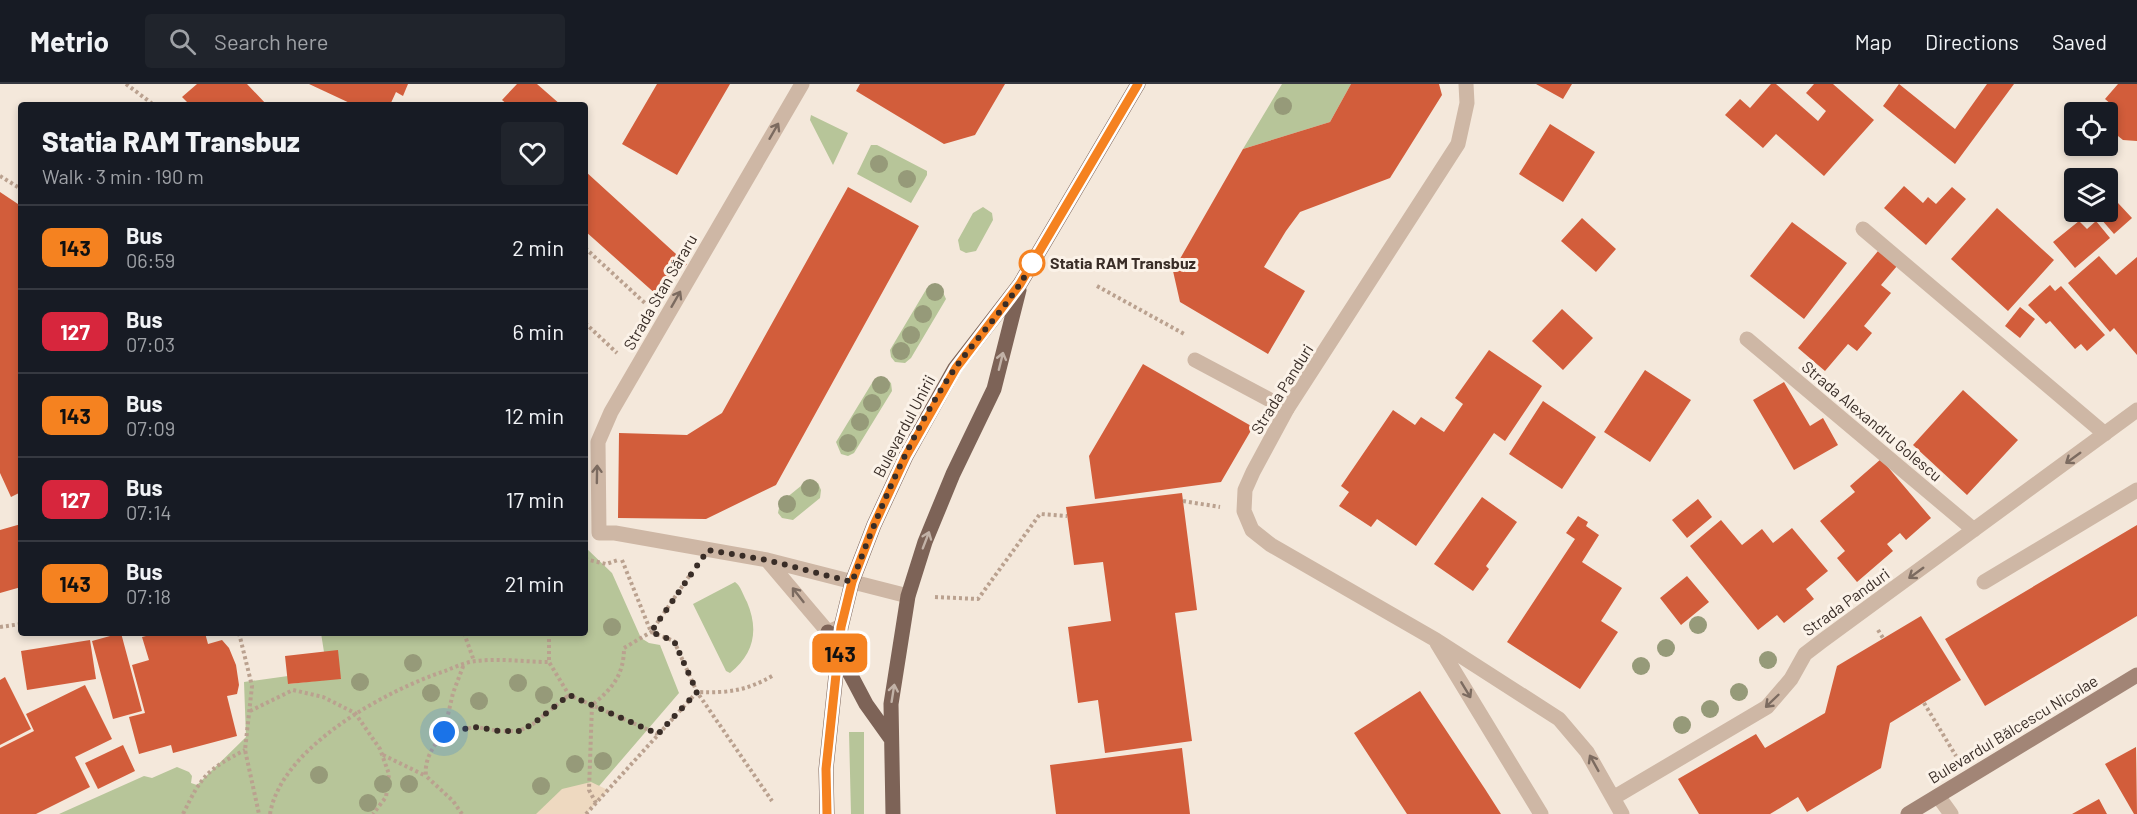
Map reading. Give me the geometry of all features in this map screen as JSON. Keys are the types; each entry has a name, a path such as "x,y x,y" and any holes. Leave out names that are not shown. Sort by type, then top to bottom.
{"main road":[{"name":"Bulevardul Unirii","path":"827,814 826,769 829,726 840,654 834,629 897,476 956,368 1020,284 1138,84"},
{"name":"Bulevardul Unirii","path":"893,814 891,704 908,596 925,542 953,474 994,389 1020,284"},
{"path":"840,654 866,704 891,739"}],"street":[{"name":"Strada Stan Săraru","path":"615,533 599,533 598,442 611,412 802,84"},
{"name":"Strada Panduri","path":"1244,511 1245,490 1287,409 1458,144 1467,103 1466,84"},
{"path":"1863,229 2105,434"},
{"name":"Strada Alexandru Golescu","path":"1747,339 1974,531"},
{"path":"1195,360 1287,409"},
{"name":"Strada Panduri","path":"1613,798 1767,707 1791,679 1805,654 2137,410"},
{"path":"1984,582 2137,490"},
{"path":"1244,511 1252,530 1271,545 1436,640 1559,720 1587,752 1622,814"},
{"path":"615,533 767,560 908,596"},
{"path":"767,560 834,629"},
{"path":"1436,640 1541,814"},
{"name":"Bulevardul Bălcescu Nicolae","path":"1908,814 2137,675"},
{"path":"1938,796 1951,814"}],"path":[{"path":"126,84 150,102"},
{"path":"0,176 18,187"},
{"path":"588,251 664,320"},
{"path":"588,326 636,370"},
{"path":"1183,501 1244,511"},
{"path":"908,596 978,599 1040,514 1067,516"},
{"path":"615,533 622,560 651,632 674,641 697,692 772,801"},
{"path":"596,802 589,790 592,705 608,692 618,678 624,662 624,648 651,632 708,550"},
{"path":"0,627 18,624"},
{"path":"240,636 252,686 245,750 259,814"},
{"path":"465,636 474,661"},
{"path":"549,636 549,662 569,695 658,734"},
{"path":"270,814 282,786 313,746 355,713 385,695 474,661 549,662"},
{"path":"426,776 425,766 428,757 444,732 453,693 464,664"},
{"path":"585,814 697,692 724,693 751,688 774,675"},
{"path":"250,711 293,690 323,697 355,713 382,754 389,774 386,797 373,814"},
{"path":"444,732 477,727 498,731 519,731 533,724 569,695"},
{"path":"1924,703 1969,777"},
{"path":"183,814 197,785 212,767 245,750"},
{"path":"382,754 426,776 453,801 462,814"}],"green space":[{"path":"1282,84 1351,84 1330,122 1243,149"},
{"path":"811,115 848,133 833,165 810,120"},
{"path":"871,145 877,145 927,171 911,203 857,174"},
{"path":"983,207 992,213 993,220 976,251 966,253 960,250 958,240 973,213"},
{"path":"934,286 941,288 946,299 911,358 905,363 895,362 890,350 927,288"},
{"path":"885,378 891,383 892,391 854,453 848,456 841,454 836,442 872,383 877,379"},
{"path":"807,481 818,483 821,490 820,498 793,520 782,518 778,513 780,503"},
{"path":"588,550 612,573 641,638 649,643 660,645 679,693 575,814 59,814 144,776 152,778 177,767 189,772 192,776 191,783 197,785 246,737 244,682 288,676 289,684 341,678 324,652 321,636 588,636"},
{"path":"735,582 751,612 753,632 749,650 730,673 726,671 693,604"},
{"path":"849,732 864,732 864,814 851,814"}],"shaded area":[{"path":"591,782 608,790 586,814 536,814 562,789"}],"building":[{"path":"197,84 247,84 264,102 187,102 182,97"},
{"path":"309,84 408,84 403,96 396,92 391,102 348,102"},
{"path":"517,84 537,84 558,102 504,102 502,100"},
{"path":"657,84 730,84 677,175 622,144"},
{"path":"860,84 1005,84 975,135 944,144 856,91"},
{"path":"1351,84 1439,84 1442,95 1390,178 1300,212 1286,231 1264,267 1305,291 1268,354 1180,302 1173,271 1243,149 1330,122"},
{"path":"1536,84 1572,84 1563,99"},
{"path":"1771,84 1776,84 1818,121 1826,111 1806,93 1814,84 1833,84 1874,120 1824,176 1776,134 1763,148 1725,115 1740,99 1750,108"},
{"path":"1899,84 1955,129 1987,84 2014,84 1955,164 1883,106"},
{"path":"2118,84 2137,84 2137,141 2123,140 2118,136 2118,102 2108,102 2105,99"},
{"path":"1550,124 1595,152 1563,202 1519,174"},
{"path":"588,174 687,264 658,296 588,234"},
{"path":"1904,186 1923,203 1928,197 1936,204 1952,187 1966,199 1926,245 1884,208"},
{"path":"848,187 919,226 776,485 706,519 618,518 619,433 687,435 722,413"},
{"path":"0,192 18,204 18,494 11,497 0,473"},
{"path":"2118,203 2132,218 2114,234 2104,222 2118,222"},
{"path":"1997,208 2054,260 2008,311 1951,259"},
{"path":"1582,218 1616,249 1596,272 1561,241"},
{"path":"1792,222 1847,263 1804,319 1750,276"},
{"path":"2078,222 2087,229 2097,222 2110,238 2075,268 2053,242"},
{"path":"1878,251 1897,266 1881,285 1891,293 1864,326 1872,333 1857,351 1848,344 1825,371 1798,348"},
{"path":"2099,256 2116,275 2137,257 2137,355 2114,328 2110,332 2068,283"},
{"path":"2050,285 2055,291 2061,286 2105,335 2087,351 2081,344 2075,349 2050,321 2046,324 2028,305"},
{"path":"2020,307 2035,319 2020,338 2005,326"},
{"path":"1562,309 1593,338 1563,370 1532,341"},
{"path":"1489,350 1542,386 1505,441 1494,433 1416,546 1377,519 1371,527 1339,506 1349,492 1341,486 1393,410 1415,425 1421,417 1444,432 1463,404 1455,398"},
{"path":"1143,364 1253,427 1221,482 1095,499 1089,456"},
{"path":"1645,370 1691,400 1650,462 1604,432"},
{"path":"1784,382 1810,426 1823,418 1838,445 1794,470 1753,400"},
{"path":"1963,390 2018,440 1967,495 1913,445"},
{"path":"1543,401 1596,437 1562,489 1509,454"},
{"path":"1881,459 1931,518 1906,540 1900,533 1887,544 1893,551 1857,582 1837,558 1845,551 1820,521 1855,492 1850,486"},
{"path":"1182,493 1197,610 1175,613 1192,741 1105,753 1098,700 1078,703 1068,627 1111,621 1103,562 1074,565 1066,507"},
{"path":"1482,497 1517,522 1486,566 1489,569 1473,591 1434,564"},
{"path":"1698,499 1712,517 1687,538 1672,520"},
{"path":"1578,516 1588,522 1586,526 1599,535 1582,562 1622,588 1601,621 1618,632 1580,689 1507,642 1575,539 1566,533"},
{"path":"1721,520 1742,545 1762,529 1773,543 1792,528 1828,571 1806,589 1814,599 1784,623 1777,615 1758,630 1690,546"},
{"path":"18,525 18,588 0,593 0,530"},
{"path":"2137,525 2137,616 1985,706 1945,639"},
{"path":"1687,576 1709,602 1681,625 1660,598"},
{"path":"1921,616 1961,680 1890,723 1881,768 1807,812 1798,797 1770,814 1699,814 1678,779 1756,734 1765,748 1825,713 1837,666"},
{"path":"110,636 122,636 142,711 113,719 92,641"},
{"path":"206,636 208,644 222,640 229,648 236,665 239,685 237,694 227,696 237,736 173,753 171,745 139,754 129,717 145,713 132,665 149,660 142,637"},
{"path":"90,640 96,679 27,690 21,651"},
{"path":"338,650 341,679 288,684 285,656"},
{"path":"5,677 31,729 0,745 0,680"},
{"path":"85,685 112,739 75,757 90,787 36,814 0,814 0,748 34,731 26,714"},
{"path":"1420,691 1501,814 1407,814 1354,733"},
{"path":"123,745 135,771 98,789 85,763"},
{"path":"2136,747 2137,814 2134,814 2105,764"},
{"path":"1182,748 1190,814 1056,814 1050,765"},
{"path":"2099,799 2107,814 2072,814"}],"bus line":[{"name":"143","path":"827,814 826,769 831,704 840,654 841,627 852,582 874,525 906,456 956,368 1020,284 1138,84"}],"place":[{"name":"Statia RAM Transbuz","path":"1032,263"}],"route":[{"path":"444,732 477,727 498,731 519,731 533,724 569,695 658,734 697,692 674,641 651,632 708,550 767,560 852,582 874,525 906,456 956,368 1020,284 1032,263"}]}
